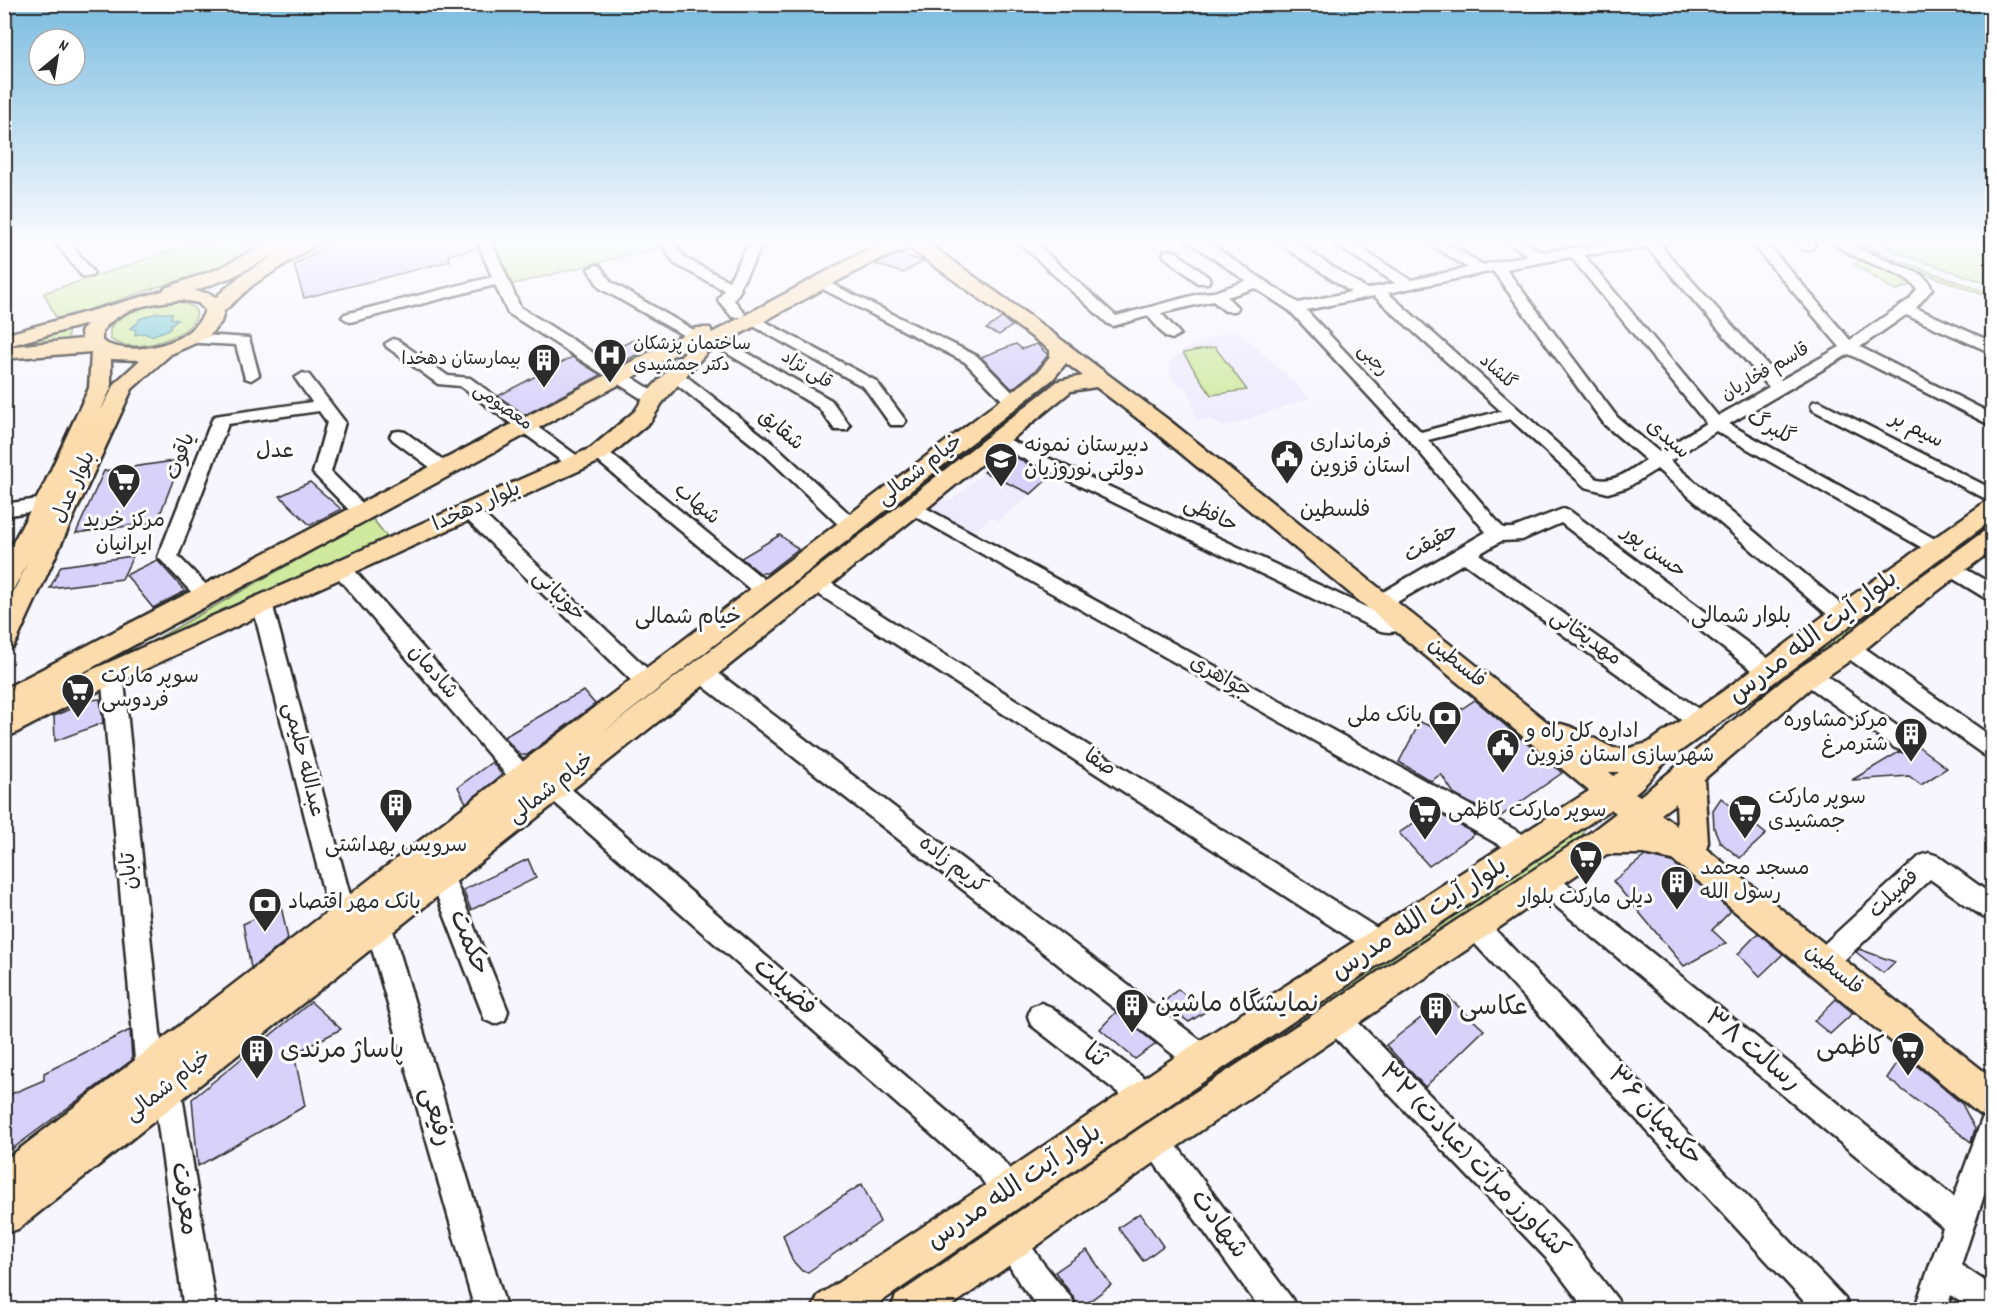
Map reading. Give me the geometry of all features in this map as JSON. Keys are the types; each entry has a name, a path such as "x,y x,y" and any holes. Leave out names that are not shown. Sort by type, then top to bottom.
{"main road":[{"path":"4,354 144,301"},
{"path":"209,301 214,309"},
{"path":"4,341 45,339 128,355 164,349 188,339 209,324 214,309 223,301"},
{"name":"بلوار دهخدا","path":"4,702 620,375 705,337 771,301"},
{"name":"بلوار دهخدا","path":"744,316 777,301"},
{"name":"فلسطین","path":"1003,301 1404,622 1557,739"},
{"name":"فلسطین","path":"1010,301 1135,394 1390,597 1628,801 1831,955 1992,1088"},
{"path":"97,348 91,336 96,326 122,308"},
{"name":"بلوار دهخدا","path":"4,728 63,695 112,672 599,453 643,416 654,399 700,348 705,337"},
{"name":"بلوار عدل","path":"4,584 46,504 100,388 97,348"},
{"name":"خیام شمالی","path":"8,1181 158,1080 378,924 913,507 997,439 1056,380 1060,348"},
{"name":"بلوار عدل","path":"4,640 123,386 164,349"},
{"name":"خیام شمالی","path":"4,1215 343,918 1012,400 1056,380 1106,383"},
{"name":"بلوار آیت الله مدرس","path":"910,1310 1155,1140 1474,925 1529,875 1575,817 1628,801 1689,773 1806,677 1849,648 1914,595 1943,558 1992,509"},
{"name":"بلوار آیت الله مدرس","path":"832,1310 1009,1193 1203,1060 1382,945 1602,841 1628,801 1635,778 1657,752 1732,700 1842,616 1943,558 1992,538"},
{"path":"63,695 56,691 59,685 181,608"},
{"path":"1774,668 1746,697 1751,704 1758,706 1806,677"},
{"path":"1529,875 1556,860 1628,801 1698,752 1722,721 1732,700"},
{"path":"1557,739 1609,760 1626,761 1657,752"},
{"path":"1557,739 1578,787 1575,817"},
{"path":"1602,841 1644,841 1689,846 1689,773"},
{"name":"فلسطین","path":"1689,846 1992,1101"},
{"path":"1284,1009 1289,1029 1315,1033"}],"street":[{"path":"350,317 413,301"},
{"path":"509,301 513,310 620,375 654,399"},
{"name":"قلی نژاد","path":"636,301 825,404 841,426"},
{"path":"727,301 744,316 870,384 897,421"},
{"path":"858,301 971,358 1012,400"},
{"path":"1091,301 1113,321 1187,301"},
{"path":"1222,301 1230,308"},
{"name":"رجبی","path":"1284,301 1295,308 1417,438 1498,534"},
{"path":"1295,308 1327,301"},
{"name":"گلشاد","path":"1382,301 1514,413 1591,483"},
{"name":"سیدی","path":"1516,301 1611,421 1842,616"},
{"name":"گلبرگ","path":"1615,301 1716,424 1943,558 1992,593"},
{"path":"1708,301 1779,388"},
{"path":"1809,301 1849,348 1992,421"},
{"name":"قاسم فخاریان","path":"1591,483 1608,487 1622,483 1716,424 1849,348 1916,301"},
{"path":"1905,309 1992,348"},
{"path":"1151,311 1172,334"},
{"path":"188,339 243,341 251,375"},
{"name":"معصومی","path":"393,344 444,381 464,381 527,425 577,464"},
{"path":"1811,370 1823,381"},
{"name":"شقایق","path":"676,376 769,449 850,525"},
{"path":"303,378 336,422 322,473 362,512"},
{"name":"یاقوت","path":"206,595 168,557 221,420 323,405"},
{"name":"سیم بر","path":"1819,406 1992,496"},
{"path":"1417,438 1514,413"},
{"path":"399,436 444,469"},
{"name":"حافظی","path":"997,439 1385,625 1404,622"},
{"name":"شهاب","path":"599,453 765,591"},
{"path":"4,510 46,504"},
{"name":"جواهری","path":"913,507 1529,875"},
{"name":"خونبانی","path":"469,512 647,682"},
{"name":"حسن پور","path":"1498,534 1515,535 1563,515 1774,668"},
{"name":"حقیقت","path":"1390,597 1498,534"},
{"name":"مهدیخانی","path":"1471,558 1699,721"},
{"name":"شادمان","path":"341,568 523,778"},
{"name":"صفا","path":"816,583 1382,945"},
{"name":"عبدالله حلیمی","path":"262,603 343,918"},
{"path":"1849,648 1992,749"},
{"name":"تابان","path":"112,672 158,1080"},
{"name":"کریم زاده","path":"701,672 1203,1060"},
{"path":"1806,677 1904,742"},
{"name":"فضیلت","path":"554,788 990,1167 1009,1193"},
{"name":"فضیلت","path":"1831,955 1929,864 1992,909"},
{"name":"حکمت","path":"441,875 495,1011"},
{"name":"۳۸ رسالت","path":"1529,875 1960,1222"},
{"name":"رفیعی","path":"378,924 491,1310"},
{"name":"۳۶ حکیمیان","path":"1474,925 1834,1310"},
{"name":"ثنا","path":"1041,1016 1148,1098"},
{"name":"۳۲ کشاورز مرآت (عبادت)","path":"1315,1033 1559,1249 1606,1310"},
{"name":"معرفت","path":"158,1080 200,1310"},
{"path":"1930,1310 1992,1129"},
{"name":"شهادت","path":"1155,1140 1281,1310"},
{"path":"1010,1241 1031,1273 1061,1310"},
{"path":"1943,1271 1992,1305"}],"shaded area":[{"path":"1236,328 1310,398 1224,427 1211,419 1196,419 1189,391 1175,381 1170,374 1169,364 1173,358 1187,348"},
{"name":"دبیرستان نمونه دولتی نوروزیان","path":"1007,453 1052,475 998,522 991,517 974,531 929,507 932,500 952,500"}],"green space":[{"path":"48,301 114,301 57,320"},
{"path":"178,302 193,307 196,316 191,325 178,334 162,341 143,345 125,345 110,339 110,328 132,311 160,303"},
{"path":"69,328 67,340 71,346 5,354 5,341"},
{"path":"1215,347 1247,390 1211,395 1183,353"},
{"path":"1992,509 1992,538 1755,706 1746,699 1935,548"},
{"path":"372,518 392,543 115,662"},
{"path":"1583,827 1584,833 1517,897 1314,1034 1298,1020 1294,1002"}],"water":[{"path":"156,313 172,313 171,318 178,320 171,324 170,329 151,336 144,333 135,335 136,330 130,328 138,323 139,319"}],"building":[{"path":"1002,318 1012,326 999,335 986,329"},
{"path":"633,340 647,349 627,360 613,350"},
{"path":"1016,344 1022,349 1037,344 1048,355 1037,369 1012,389 981,357"},
{"name":"بیمارستان دهخدا","path":"572,357 601,375 525,415 498,396"},
{"path":"1007,453 1052,475 1031,494 984,472"},
{"name":"مرکز خرید ایرانیان","path":"181,460 157,522 76,533 104,471"},
{"path":"310,482 341,509 310,525 280,496"},
{"path":"780,535 798,549 767,573 760,573 741,558"},
{"path":"133,556 122,579 50,588 61,566"},
{"path":"157,560 185,591 153,608 126,575"},
{"path":"584,691 595,704 527,755 520,755 504,737 556,705"},
{"name":"سوپر مارکت فردوسی","path":"100,699 103,723 55,741 54,716 91,700"},
{"path":"1475,700 1562,773 1498,818 1455,795 1441,774 1431,781 1399,762 1420,722 1442,731 1439,724"},
{"name":"مرکز مشاوره شترمرغ","path":"1915,744 1947,768 1921,785 1909,776 1852,780 1899,752 1912,750"},
{"path":"492,762 502,775 466,803 458,787"},
{"path":"1721,798 1766,834 1740,858 1720,842 1714,828 1713,810"},
{"path":"1433,810 1475,834 1429,866 1399,833"},
{"name":"مسجد محمد رسول الله","path":"1645,856 1672,862 1731,911 1712,930 1726,943 1684,966 1613,881"},
{"path":"528,859 536,878 471,910 463,890"},
{"name":"بانک مهر اقتصاد","path":"281,906 288,939 251,968 243,924"},
{"path":"1758,933 1783,954 1760,976 1738,954"},
{"path":"1859,949 1895,962 1883,973 1856,952"},
{"path":"1178,989 1205,1012 1189,1022 1163,1003"},
{"name":"عکاسی","path":"1448,997 1484,1030 1425,1087 1386,1045"},
{"path":"1836,999 1853,1013 1830,1034 1814,1021"},
{"name":"پاساژ مرندی","path":"311,1002 341,1029 294,1054 305,1106 198,1166 192,1099"},
{"name":"نمایشگاه ماشین","path":"1116,1012 1156,1044 1135,1059 1100,1029"},
{"path":"130,1030 132,1060 4,1155 4,1097 44,1080 44,1073"},
{"path":"1903,1054 1962,1104 1975,1129 1971,1142 1887,1078"},
{"path":"862,1184 880,1222 808,1272 802,1271 792,1260 783,1235"},
{"path":"1140,1213 1163,1246 1143,1261 1118,1228"},
{"path":"1087,1250 1111,1285 1079,1309 1055,1272"}],"place":[{"name":"ساختمان پزشکان دکتر جمشیدی","path":"610,384"},
{"name":"بیمارستان دهخدا","path":"544,389"},
{"name":"فرمانداری استان قزوین","path":"1287,485"},
{"name":"دبیرستان نمونه دولتی نوروزیان","path":"1001,488"},
{"name":"مرکز خرید ایرانیان","path":"124,509"},
{"name":"سوپر مارکت فردوسی","path":"78,719"},
{"name":"بانک ملی","path":"1445,746"},
{"name":"مرکز مشاوره شترمرغ","path":"1911,763"},
{"name":"اداره کل راه و شهرسازی استان قزوین","path":"1503,774"},
{"name":"سرویس بهداشتی","path":"396,834"},
{"name":"سوپر مارکت جمشیدی","path":"1745,840"},
{"name":"سوپر مارکت کاظمی","path":"1425,841"},
{"name":"دیلی مارکت بلوار","path":"1586,886"},
{"name":"مسجد محمد رسول الله","path":"1677,911"},
{"name":"بانک مهر اقتصاد","path":"265,933"},
{"name":"نمایشگاه ماشین","path":"1132,1034"},
{"name":"عکاسی","path":"1436,1037"},
{"name":"کاظمی","path":"1908,1077"},
{"name":"پاساژ مرندی","path":"257,1080"}],"district":[{"name":"عدل","path":"275,452"},
{"name":"فلسطین","path":"1335,511"},
{"name":"بلوار شمالی","path":"1741,617"},
{"name":"خیام شمالی","path":"688,618"}]}
